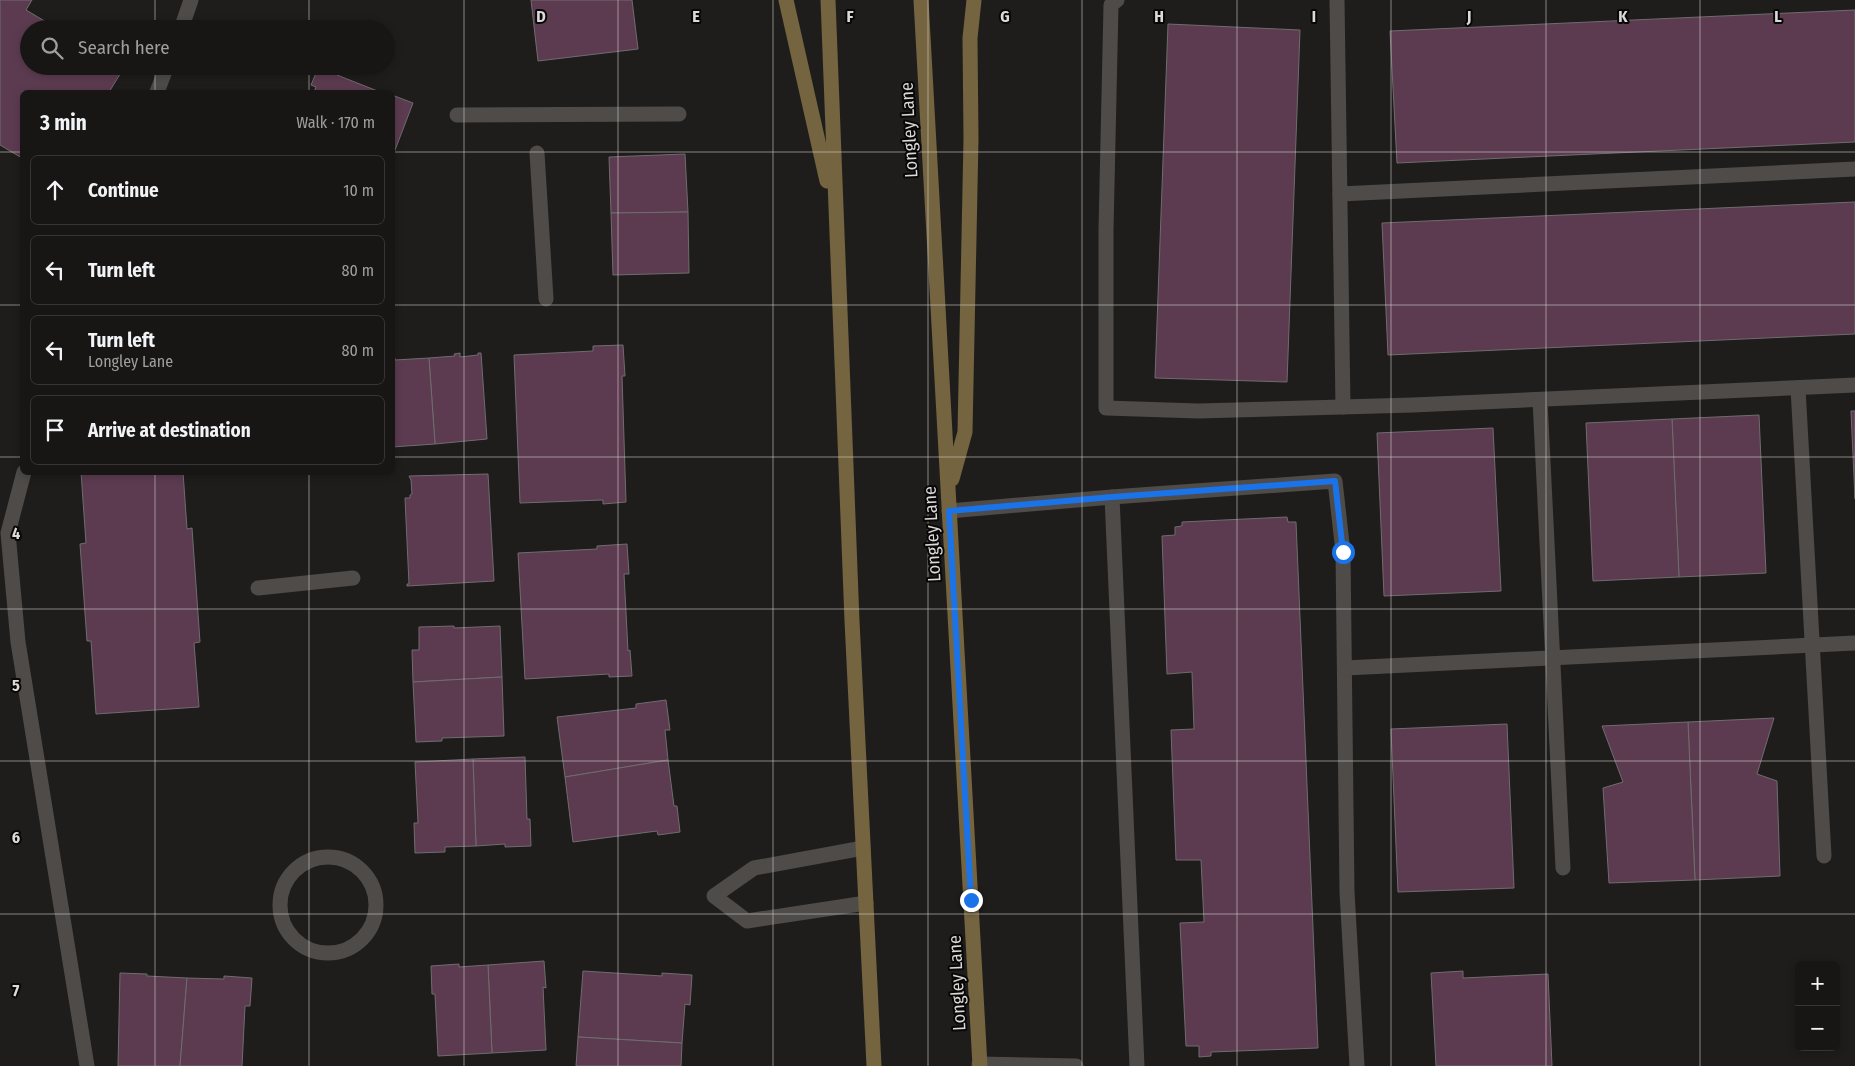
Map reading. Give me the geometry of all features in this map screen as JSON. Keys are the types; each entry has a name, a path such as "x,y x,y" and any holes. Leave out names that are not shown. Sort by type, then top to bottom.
{"main road":[{"path":"786,0 836,219"},
{"path":"828,0 851,601 874,1066"},
{"name":"Longley Lane","path":"921,0 980,1065"},
{"path":"948,493 965,432 971,139 970,38 974,0"}],"lane":[{"path":"184,20 191,0"},
{"path":"1117,0 1110,5 1106,230 1106,408 1198,412 1540,400 1855,386"},
{"path":"1337,0 1343,407"},
{"path":"158,90 164,75"},
{"path":"457,115 680,114"},
{"path":"537,153 546,299"},
{"path":"1340,194 1855,169"},
{"path":"1798,388 1824,856"},
{"path":"1540,400 1563,868"},
{"path":"23,475 8,533 18,642 88,1066"},
{"path":"949,511 1335,481 1343,552 1347,892 1357,1066"},
{"path":"1112,497 1137,1066"},
{"path":"258,588 353,578"},
{"path":"1345,668 1855,643"},
{"path":"863,848 754,868 714,896 747,921 866,903"},
{"path":"332,857 346,861 360,869 370,880 375,894 376,910 372,924 363,938 350,948 334,953 318,953 303,946 291,936 282,921 280,905 283,889 291,875 302,865 317,859 332,857"},
{"path":"980,1065 1076,1066"}],"building":[{"path":"0,0 32,0 26,10 43,20 20,20 20,75 120,75 110,90 20,90 20,157 0,145"},
{"path":"531,0 632,0 638,49 538,61"},
{"path":"1855,10 1855,142 1397,163 1390,31"},
{"path":"1168,24 1300,30 1287,382 1155,378"},
{"path":"315,75 337,75 375,90 315,90 316,87 311,85"},
{"path":"395,96 413,103 395,150"},
{"path":"685,154 688,212 611,213 609,157"},
{"path":"1855,202 1855,334 1388,355 1382,223"},
{"path":"688,212 689,273 613,275 611,213"},
{"path":"623,345 625,376 622,376 626,502 603,504 603,500 520,503 514,355 593,351 593,346"},
{"path":"460,353 460,357 481,353 487,439 435,444 429,358 455,356 454,354"},
{"path":"429,358 435,444 395,447 395,360"},
{"path":"1851,411 1855,411 1855,499"},
{"path":"1759,415 1766,573 1679,577 1672,419"},
{"path":"1672,419 1679,577 1593,581 1586,423"},
{"path":"1493,428 1501,591 1384,596 1377,433"},
{"path":"488,474 494,581 407,586 409,584 405,498 410,498 412,494 409,476"},
{"path":"81,475 183,475 187,529 192,528 200,642 194,643 199,707 96,714 91,641 87,641 80,544 86,543"},
{"path":"1287,517 1288,522 1296,522 1318,1048 1211,1052 1211,1056 1199,1057 1199,1046 1186,1046 1180,923 1204,922 1201,860 1176,860 1171,730 1194,729 1192,672 1167,674 1162,536 1175,535 1175,527 1182,526 1182,522"},
{"path":"627,544 629,574 624,574 628,651 630,650 632,676 609,677 609,674 525,679 518,553 597,549 597,546"},
{"path":"454,626 454,628 500,626 502,677 413,682 412,650 419,650 419,627"},
{"path":"502,677 504,736 442,738 442,741 416,742 413,682"},
{"path":"666,700 670,730 665,730 668,760 565,777 557,717 636,708 636,704"},
{"path":"1774,718 1757,774 1777,781 1780,876 1695,880 1688,722"},
{"path":"1688,722 1695,880 1609,883 1603,788 1623,782 1602,726"},
{"path":"1507,724 1514,888 1398,892 1391,729"},
{"path":"525,757 527,819 530,819 531,846 505,847 505,844 476,846 473,759"},
{"path":"473,759 476,846 445,847 445,852 415,853 414,823 418,823 415,762"},
{"path":"668,760 674,806 677,806 680,832 658,835 657,831 573,842 565,777"},
{"path":"544,961 546,988 543,987 546,1050 492,1053 488,965"},
{"path":"459,964 459,967 488,965 492,1053 438,1056 435,994 432,994 431,966"},
{"path":"583,971 662,976 662,973 692,975 690,1005 685,1004 682,1043 578,1037"},
{"path":"1463,971 1463,978 1548,974 1552,1066 1436,1066 1431,973"},
{"path":"120,973 187,978 180,1066 118,1066"},
{"path":"224,976 252,978 250,1006 245,1006 242,1066 180,1066 187,978 224,979"},
{"path":"578,1037 682,1043 681,1066 576,1066"}],"route":[{"path":"971,900 949,511 1335,481 1343,552"}]}
